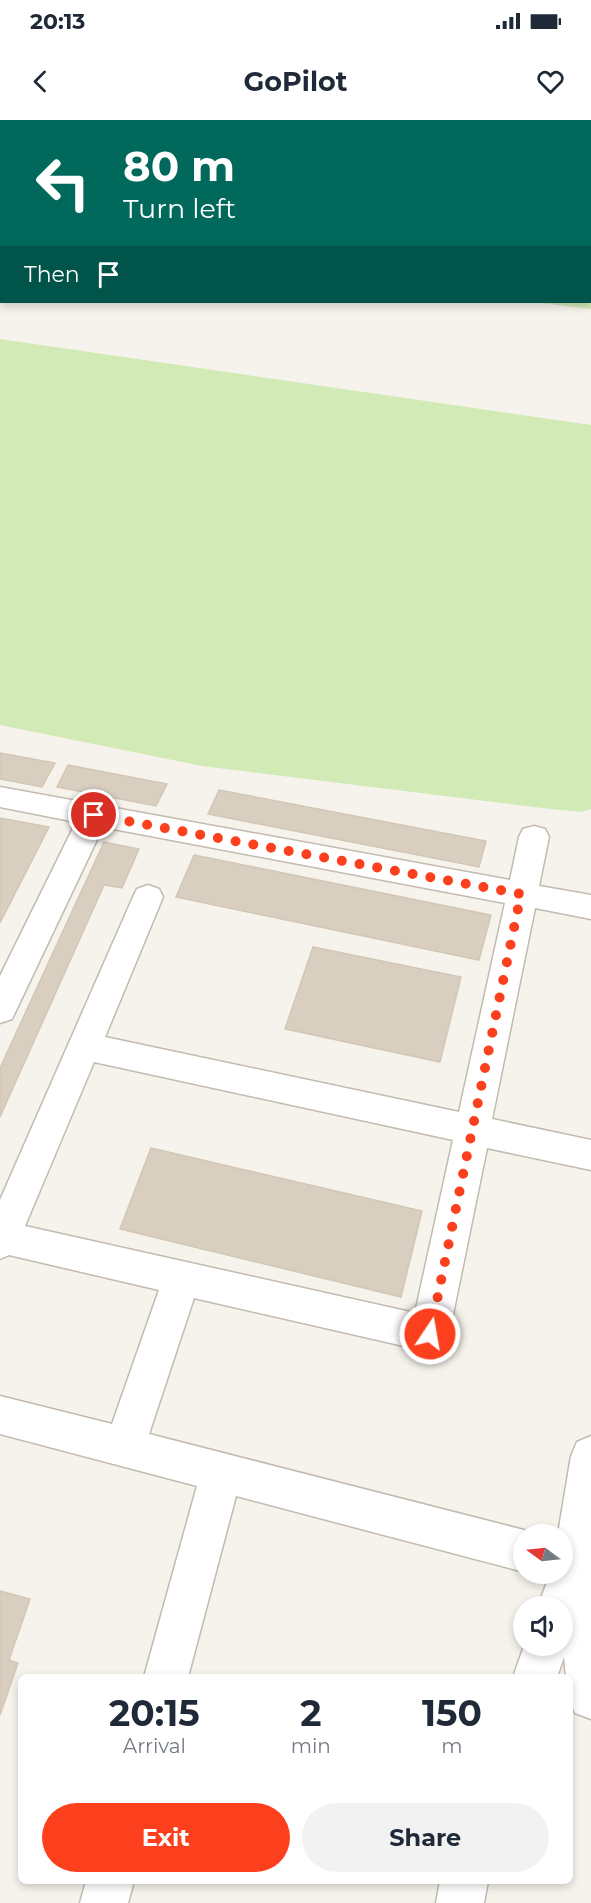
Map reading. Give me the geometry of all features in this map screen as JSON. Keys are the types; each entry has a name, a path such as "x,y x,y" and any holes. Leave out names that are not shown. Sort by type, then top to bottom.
{"street":[{"path":"0,797 591,907"},
{"path":"0,1010 94,815"},
{"path":"148,897 1,1240 182,1277 430,1334 534,837"},
{"path":"84,1046 591,1155"},
{"path":"124,1447 182,1277"},
{"path":"0,1415 513,1548"},
{"path":"573,1544 591,1456"},
{"path":"167,1674 222,1473"},
{"path":"572,1584 591,1697"},
{"path":"535,1674 542,1656"},
{"path":"104,1903 109,1884"},
{"path":"460,1903 463,1884"}],"green space":[{"path":"541,303 591,303 591,309"},
{"path":"0,339 591,425 591,809 581,812 542,808 202,766 0,725"}],"building":[{"path":"0,753 55,763 42,787 0,779"},
{"path":"68,765 167,784 156,806 57,787"},
{"path":"219,790 486,841 479,867 208,814"},
{"path":"0,818 49,827 0,923"},
{"path":"104,842 139,849 122,888 104,885 0,1117 0,1068"},
{"path":"194,855 491,915 479,960 176,897"},
{"path":"313,947 461,977 440,1062 285,1029"},
{"path":"151,1148 422,1211 401,1297 120,1229"},
{"path":"0,1591 30,1599 9,1660 18,1663 0,1715"}],"route":[{"path":"94,815 521,894 430,1334"}]}
